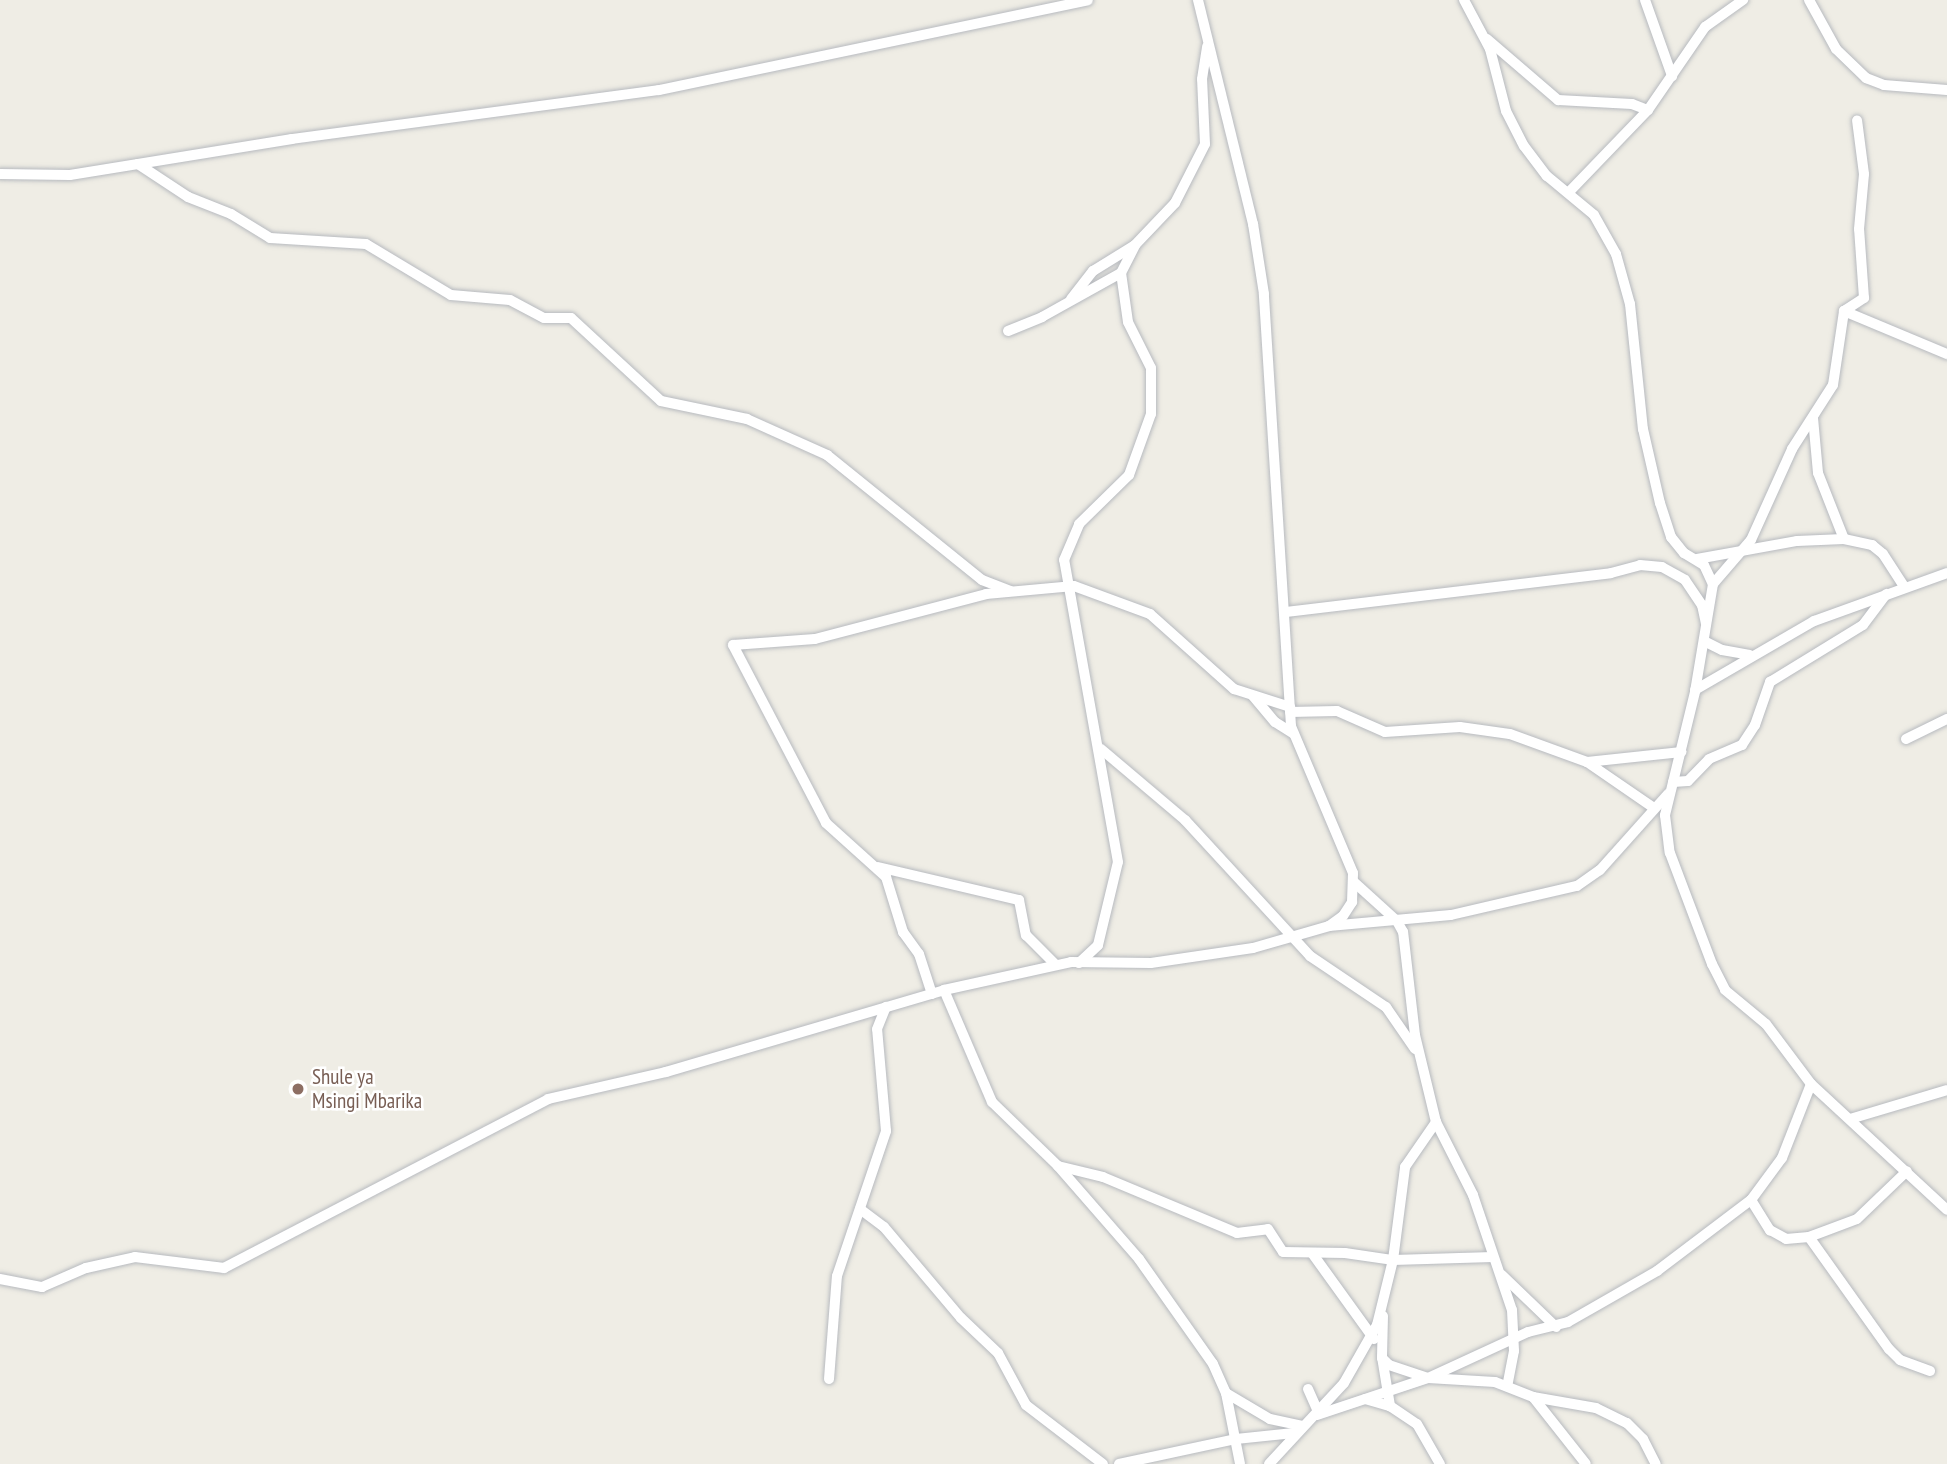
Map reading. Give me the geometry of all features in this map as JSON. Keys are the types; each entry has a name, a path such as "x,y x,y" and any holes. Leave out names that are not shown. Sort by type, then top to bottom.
{"street":[{"path":"0,174 70,175 735,78 1088,0"},
{"path":"1198,0 1253,224 1264,294 1293,734 1349,856 1354,882 1352,902 1329,926"},
{"path":"1464,0 1485,37 1515,129 1538,166 1594,215 1616,254 1630,304 1643,429 1660,503 1671,537 1684,553 1697,559 1713,584"},
{"path":"1645,0 1672,76"},
{"path":"1569,192 1648,110 1705,27 1743,0"},
{"path":"1809,0 1836,49 1866,78 1884,85 1947,90"},
{"path":"1485,37 1558,100 1632,104 1648,110"},
{"path":"1008,331 1067,304 1121,273 1135,246 1175,203 1205,144 1202,79 1208,41"},
{"path":"1843,311 1862,303 1866,290 1859,240 1864,174 1857,120"},
{"path":"138,164 188,197 231,214 270,237 366,244 451,295 510,300 544,318 571,318 661,401 747,419 832,458 982,580 1011,592"},
{"path":"1067,304 1093,271 1135,246"},
{"path":"1079,962 1098,945 1118,866 1101,749 1064,560 1071,536 1129,475 1151,414 1151,368 1128,322 1121,273"},
{"path":"1843,311 1947,354"},
{"path":"0,1279 42,1287 86,1268 135,1257 224,1268 548,1099 666,1072 944,990 1079,962 1172,962 1296,937 1329,926 1466,913 1581,884 1600,870 1668,794 1695,690 1713,584 1746,550 1792,449 1833,385 1843,311"},
{"path":"1813,418 1818,473 1844,539"},
{"path":"1697,559 1746,550 1844,539 1872,545 1883,554 1905,588"},
{"path":"1286,612 1611,573 1640,565 1662,567 1685,580 1702,605 1707,627"},
{"path":"1695,690 1750,655 1842,609 1947,573"},
{"path":"932,993 919,954 903,932 886,877 878,867 844,843 826,823 733,645 815,639 1011,592 1068,585 1150,614 1232,688 1253,696 1290,709 1337,710 1385,732 1453,727 1510,734 1587,762 1654,807"},
{"path":"1673,782 1688,781 1709,759 1742,744 1755,725 1770,682 1863,625 1886,594"},
{"path":"1704,641 1722,650 1750,655"},
{"path":"1253,696 1275,722 1293,734"},
{"path":"1906,739 1947,719"},
{"path":"1101,749 1185,820 1322,966 1386,1007 1421,1058"},
{"path":"1587,762 1681,752"},
{"path":"1668,794 1670,853 1719,982 1766,1024 1811,1084 1947,1209"},
{"path":"878,867 1019,900 1026,935 1056,965"},
{"path":"1354,882 1397,921 1408,952 1421,1058 1436,1122 1473,1195 1487,1257 1556,1327"},
{"path":"944,990 992,1101 1058,1166 1139,1259 1213,1364 1226,1393 1240,1464"},
{"path":"829,1379 836,1282 883,1149 888,1121 877,1029 886,1007"},
{"path":"1316,1413 1428,1378 1514,1338 1556,1327 1657,1271 1751,1199 1782,1158 1811,1084"},
{"path":"1850,1119 1945,1094"},
{"path":"1269,1464 1344,1383 1372,1334 1383,1307 1393,1260 1405,1167 1436,1122"},
{"path":"1058,1166 1103,1177 1237,1233 1268,1229 1283,1252 1393,1260 1487,1257"},
{"path":"1751,1199 1770,1230 1786,1239 1809,1237 1857,1219 1908,1171"},
{"path":"860,1209 884,1227 961,1318 998,1353 1026,1405 1103,1464"},
{"path":"1809,1237 1889,1349 1900,1360 1930,1371"},
{"path":"1312,1253 1372,1334 1382,1358 1388,1365 1428,1378 1507,1385 1533,1397 1585,1404 1618,1418 1643,1439 1656,1464"},
{"path":"1500,1273 1512,1310 1514,1338 1507,1385"},
{"path":"1383,1307 1382,1358 1390,1406"},
{"path":"1308,1389 1316,1413"},
{"path":"1226,1393 1269,1419 1298,1430"},
{"path":"1533,1397 1586,1464"},
{"path":"1364,1399 1390,1406 1423,1428 1440,1464"},
{"path":"1119,1464 1236,1439 1298,1430"}],"place":[{"name":"Shule ya Msingi Mbarika","path":"298,1089"}]}
